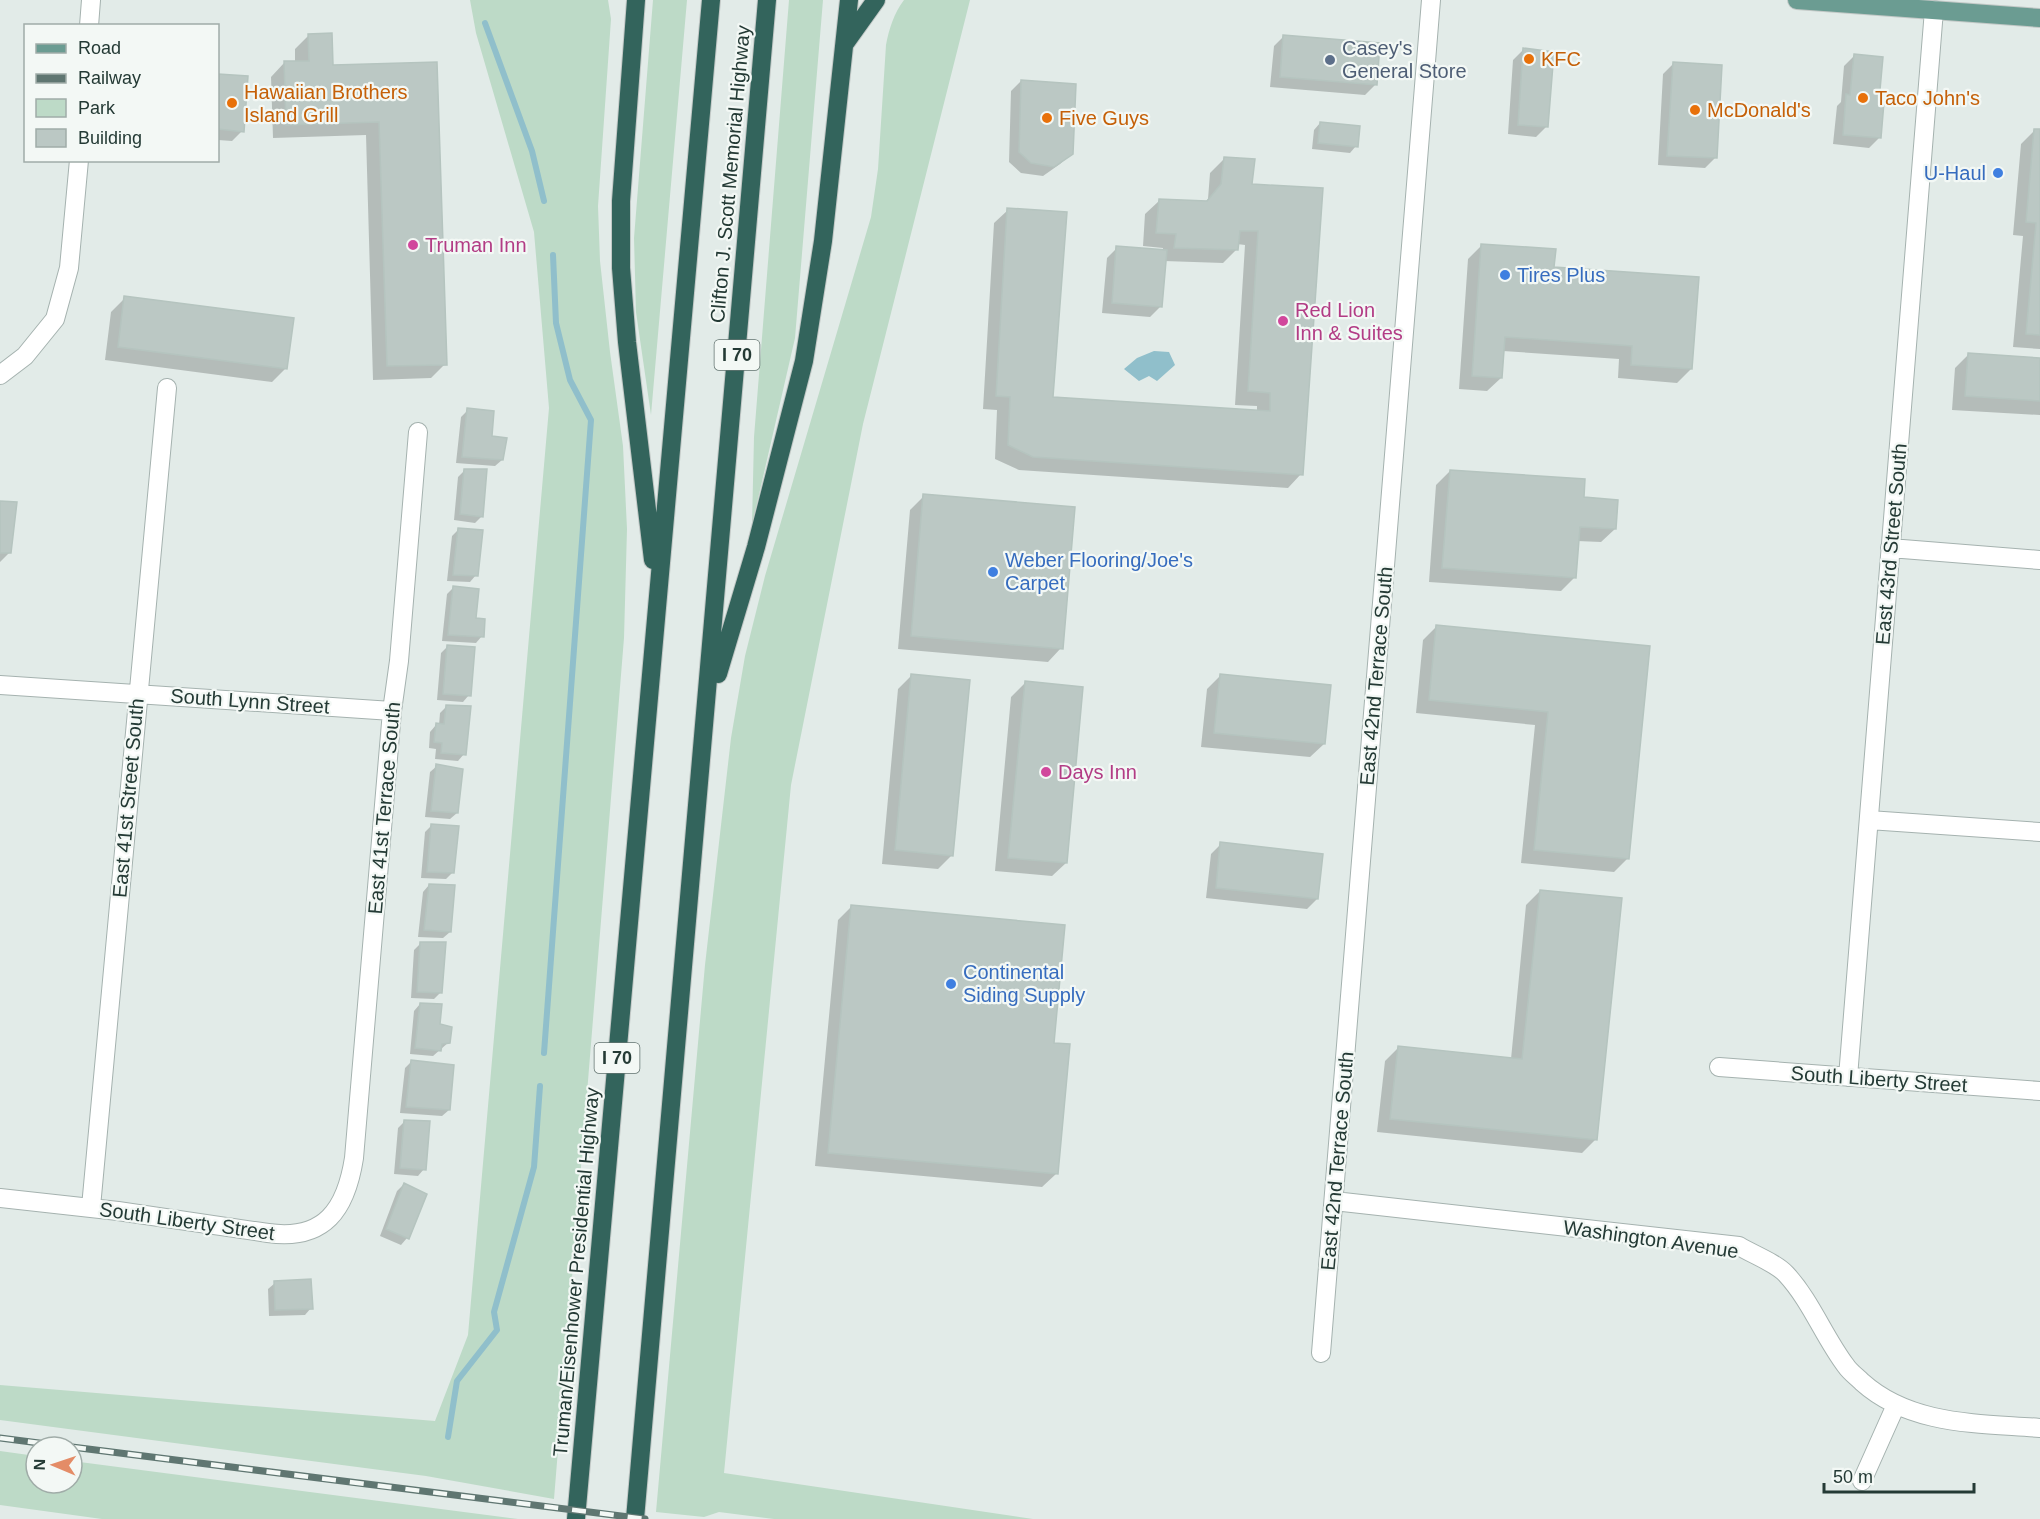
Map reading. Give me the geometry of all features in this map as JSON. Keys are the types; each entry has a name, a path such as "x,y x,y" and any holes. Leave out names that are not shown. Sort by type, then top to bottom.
{"highway":[{"path":"625,0 635,8 621,201 621,268 627,342 658,598"},
{"name":"Clifton J. Scott Memorial Highway","path":"658,598 711,0"},
{"name":"Clifton J. Scott Memorial Highway","path":"707,710 767,0"},
{"path":"707,710 756,547 804,361 823,241 849,0"},
{"path":"845,43 876,0"},
{"name":"Truman/Eisenhower Presidential Highway","path":"576,1519 658,598"},
{"name":"I 70","path":"635,1519 707,710"}],"main road":[{"path":"1797,0 2040,18"}],"street":[{"path":"89,24 91,0"},
{"name":"East 42nd Terrace South","path":"1321,1353 1431,0"},
{"name":"East 43rd Street South","path":"1848,1077 1934,10"},
{"path":"0,375 25,356 55,319 69,268 79,162"},
{"name":"East 41st Street South","path":"91,1208 167,388"},
{"name":"East 41st Terrace South","path":"350,1183 418,432"},
{"path":"1890,548 2040,560"},
{"name":"South Lynn Street","path":"0,685 392,711"},
{"path":"1869,820 2040,832"},
{"name":"South Liberty Street","path":"1719,1067 2040,1091"},
{"name":"South Liberty Street","path":"0,1198 291,1235 306,1232 331,1217 350,1183"},
{"name":"Washington Avenue","path":"1334,1201 1739,1246 1784,1272 1803,1296 1846,1367 1871,1390 1896,1405 1923,1416 1956,1422 2040,1428"},
{"path":"1862,1481 1896,1405"}],"green space":[{"path":"470,0 608,0 611,19 598,206 600,261 623,446 627,529 624,638 554,1499 426,1476 0,1420 0,1385 435,1421 468,1335 549,408 534,232 476,33"},
{"path":"653,0 687,0 651,415 636,312 634,238"},
{"path":"789,0 823,0 795,338 752,525 754,437"},
{"path":"904,0 970,0 863,424 791,785 724,1473 1033,1519 774,1519 719,1512 704,1517 656,1512 705,965 731,738 745,656 765,576 871,217 878,169 886,45 892,21"},
{"path":"0,1451 24,1454 24,1495 84,1495 84,1463 518,1519 102,1519 0,1505"}],"water":[{"path":"1154,351 1169,352 1175,365 1157,381 1149,376 1139,381 1124,369 1137,358"}],"building":[{"name":"Truman Inn","path":"332,33 333,65 437,62 447,365 387,366 379,122 286,125 284,61 309,61 308,34"},
{"name":"Casey's General Store","path":"1283,35 1380,43 1377,85 1280,77"},
{"path":"1523,48 1554,52 1548,127 1518,125"},
{"name":"Taco John's","path":"1854,54 1883,57 1879,101 1884,102 1881,138 1843,135 1846,94 1850,95"},
{"name":"McDonald's","path":"1673,62 1722,65 1717,158 1667,156"},
{"name":"Hawaiian Brothers Island Grill","path":"219,74 248,76 244,132 219,129"},
{"name":"Five Guys","path":"1021,80 1076,84 1073,154 1054,167 1031,163 1019,152"},
{"path":"1320,122 1360,126 1358,147 1318,143"},
{"name":"U-Haul","path":"2034,129 2040,129 2040,335 2026,334 2036,223 2026,222"},
{"name":"Red Lion Inn & Suites","path":"1224,157 1255,159 1252,184 1323,188 1303,475 1033,457 1008,445 1010,397 996,396 1007,208 1067,212 1053,397 1270,411 1270,393 1248,391 1258,231 1240,231 1238,250 1174,248 1176,234 1156,233 1159,199 1207,201 1221,184"},
{"path":"1481,244 1556,249 1554,267 1699,277 1692,369 1631,365 1632,346 1505,337 1502,378 1472,376"},
{"path":"1116,246 1167,250 1162,307 1112,303"},
{"path":"124,296 294,318 287,369 118,347"},
{"path":"1968,353 2040,358 2040,401 1965,396"},
{"path":"467,408 494,411 492,436 507,438 503,460 462,457"},
{"path":"464,469 487,469 483,517 460,514"},
{"path":"1450,470 1585,479 1584,497 1618,500 1616,529 1580,527 1576,578 1442,568"},
{"name":"Weber Flooring/Joe's Carpet","path":"923,494 1075,507 1063,649 911,636"},
{"path":"0,501 17,502 11,553 0,553"},
{"path":"458,528 483,530 478,576 453,575"},
{"path":"453,586 479,589 476,618 485,619 484,637 448,635"},
{"path":"1436,625 1650,646 1629,859 1534,850 1548,712 1429,700"},
{"path":"447,645 475,647 471,696 443,694"},
{"path":"911,674 970,680 953,856 895,850"},
{"path":"1220,674 1331,685 1325,744 1214,733"},
{"name":"Days Inn","path":"1025,681 1083,687 1067,863 1008,858"},
{"path":"446,705 471,706 466,755 441,753 442,743 434,742 436,723 444,724"},
{"path":"436,764 463,769 458,813 431,811"},
{"path":"431,824 459,826 454,873 427,872"},
{"path":"1220,842 1323,854 1318,899 1216,888"},
{"path":"429,884 455,885 451,932 424,930"},
{"path":"1540,890 1622,898 1597,1140 1390,1119 1398,1046 1522,1059"},
{"name":"Continental Siding Supply","path":"851,905 1065,925 1054,1043 1070,1044 1058,1174 828,1153"},
{"path":"420,942 446,942 442,993 417,992"},
{"path":"420,1003 442,1004 440,1024 452,1027 450,1043 442,1044 441,1051 415,1048"},
{"path":"411,1060 454,1065 450,1110 406,1107"},
{"path":"404,1120 430,1121 426,1170 400,1168"},
{"path":"404,1183 427,1194 409,1239 386,1229"},
{"path":"311,1279 313,1309 275,1310 274,1281"}],"waterway":[{"path":"485,23 532,151 544,201"},
{"path":"544,1053 591,420 570,380 556,323 553,255"},
{"path":"448,1437 457,1381 497,1330 494,1312 534,1167 540,1086"}],"railway":[{"path":"0,1438 24,1441"},
{"path":"84,1449 645,1519"}],"place":[{"name":"KFC","path":"1529,59"},
{"name":"Casey's General Store","path":"1330,60"},
{"name":"Taco John's","path":"1863,98"},
{"name":"Hawaiian Brothers Island Grill","path":"232,103"},
{"name":"McDonald's","path":"1695,110"},
{"name":"Five Guys","path":"1047,118"},
{"name":"U-Haul","path":"1998,173"},
{"name":"Truman Inn","path":"413,245"},
{"name":"Tires Plus","path":"1505,275"},
{"name":"Red Lion Inn & Suites","path":"1283,321"},
{"name":"Weber Flooring/Joe's Carpet","path":"993,572"},
{"name":"Days Inn","path":"1046,772"},
{"name":"Continental Siding Supply","path":"951,984"}]}
